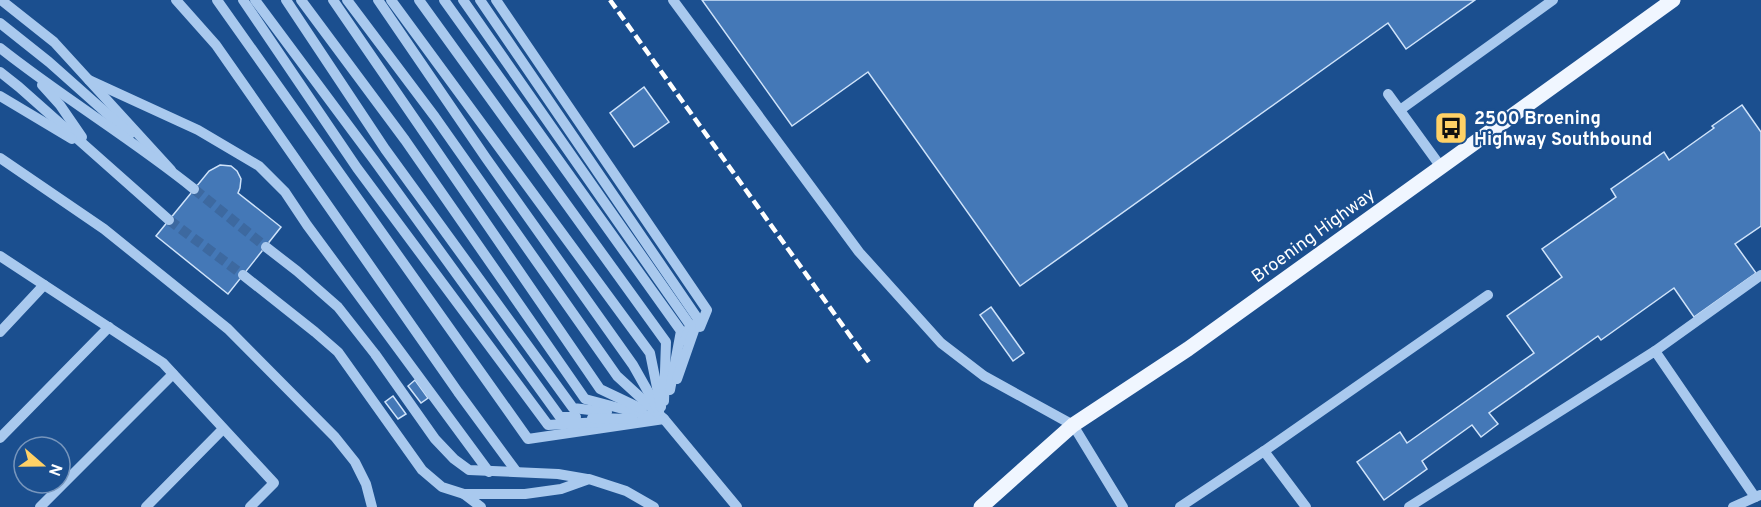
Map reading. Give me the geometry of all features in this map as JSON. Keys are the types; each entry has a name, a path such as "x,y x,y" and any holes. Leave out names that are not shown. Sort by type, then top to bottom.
{"main road":[{"name":"Broening Highway","path":"981,507 1073,425 1188,349 1673,0"}],"lane":[{"path":"1,0 54,42 171,170"},
{"path":"176,0 216,45 458,392 516,471"},
{"path":"217,0 528,439 664,419"},
{"path":"243,0 357,168 548,425 664,419"},
{"path":"255,0 560,417 664,419"},
{"path":"286,0 386,149 573,408 664,419"},
{"path":"301,0 405,140 585,399 664,419"},
{"path":"333,0 600,389 664,419"},
{"path":"347,0 435,117 617,376 664,419 737,507"},
{"path":"378,0 486,158 633,365 664,419"},
{"path":"391,0 650,353 664,419"},
{"path":"419,0 666,342 664,419"},
{"path":"444,0 681,331 664,419"},
{"path":"463,0 690,325 664,419"},
{"path":"480,0 698,319 664,419"},
{"path":"496,0 707,310 664,419"},
{"path":"673,0 859,252 941,343 984,376 1073,425 1124,507"},
{"path":"1400,110 1553,0"},
{"path":"0,23 49,62 194,189"},
{"path":"0,48 30,72 171,170"},
{"path":"0,72 20,87 170,220"},
{"path":"30,72 60,105 93,152"},
{"path":"89,80 198,130 259,166 285,192 489,472"},
{"path":"20,87 111,129"},
{"path":"1388,94 1441,167"},
{"path":"0,96 93,152"},
{"path":"0,158 104,229 228,328 355,462 366,484 372,507"},
{"path":"266,247 338,307 375,354 435,439 454,459 469,470 558,474 589,479 626,491 654,507"},
{"path":"0,256 163,363 273,483 250,507"},
{"path":"243,275 338,352 422,470 442,487 464,494 525,494 561,489 589,479"},
{"path":"1409,507 1654,351 1761,275"},
{"path":"0,332 44,285"},
{"path":"1180,507 1488,295"},
{"path":"0,438 109,327"},
{"path":"1654,351 1758,495 1732,507"},
{"path":"40,507 173,374"},
{"path":"146,507 223,429"},
{"path":"1263,451 1306,507"},
{"path":"464,494 481,507"}],"building":[{"path":"702,0 1475,0 1406,49 1388,23 1020,286 868,72 792,126"},
{"path":"644,87 669,122 634,147 610,113"},
{"path":"1742,105 1761,132 1761,226 1735,244 1756,273 1694,317 1674,288 1601,340 1598,336 1489,413 1498,424 1481,437 1472,425 1422,461 1427,469 1384,500 1357,462 1400,432 1407,443 1534,353 1507,316 1562,277 1542,249 1616,197 1611,189 1664,152 1669,160"},
{"path":"220,165 231,166 237,171 241,179 238,193 281,227 228,294 156,236 209,171"},
{"path":"991,307 1024,353 1013,361 980,315"},
{"path":"415,380 428,398 421,403 408,386"},
{"path":"393,396 406,414 398,419 385,402"}],"tunnel":[{"path":"194,189 266,247"},
{"path":"169,220 243,275"}],"railway":[{"path":"610,0 871,365"}],"place":[{"name":"2500 Broening Highway Southbound","path":"1451,128"}]}
